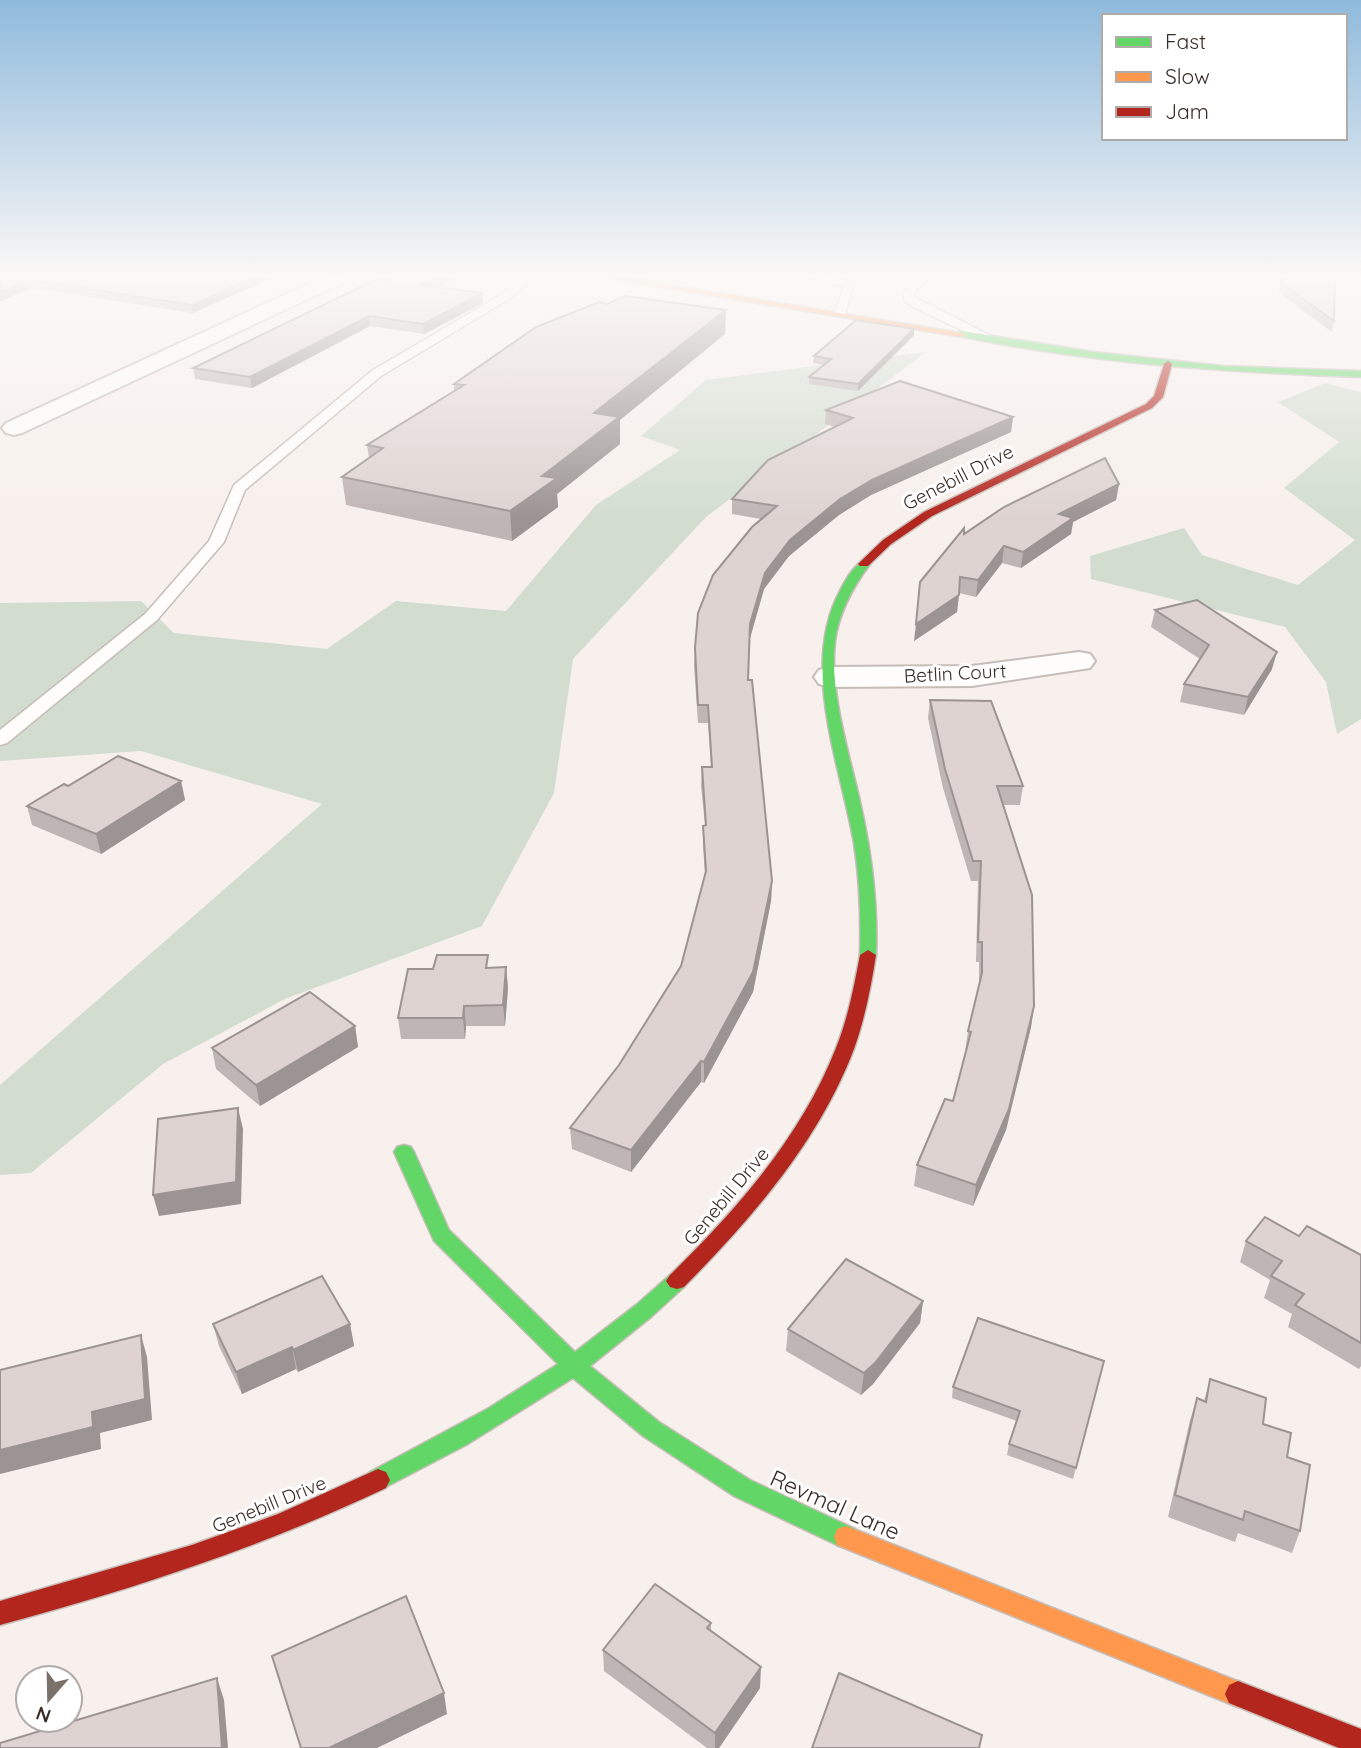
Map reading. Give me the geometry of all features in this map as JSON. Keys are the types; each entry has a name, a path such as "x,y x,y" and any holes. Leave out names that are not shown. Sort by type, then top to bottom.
{"street":[{"path":"14,428 170,356"},
{"path":"1108,356 1168,364 1289,373 1361,374"},
{"name":"Genebill Drive","path":"0,1613 125,1579 275,1527 408,1466 486,1423 574,1366 685,1275 755,1200 799,1140 838,1069 861,1001 869,950 869,891 828,655 832,620 842,595 857,571 877,550 928,514 1149,405 1158,397 1168,364"},
{"name":"Betlin Court","path":"830,677 972,676 1079,661"},
{"name":"Revmal Lane","path":"404,1152 441,1235 574,1366 651,1429 742,1488 848,1538 1361,1743"}],"lane":[{"path":"0,739 151,617 216,542 239,488 377,373 406,356"}],"shaded area":[{"path":"898,356 921,356 706,517 573,659 554,793 482,926 285,999 163,1064 31,1173 0,1175 0,1085 322,804 141,751 0,761 0,603 141,601 174,633 327,649 396,601 506,611 596,505 680,450 641,436 706,380"},
{"path":"1325,383 1361,392 1361,719 1337,734 1326,682 1285,627 1091,579 1090,556 1184,528 1202,555 1298,585 1355,540 1284,488 1339,442 1278,402"}],"building":[{"path":"219,356 292,356 250,377 193,368"},
{"path":"495,356 668,356 594,413 619,417 542,476 557,478 510,511 342,477 383,448 367,445 464,385 454,384"},
{"path":"814,356 887,356 858,384 809,377 831,359"},
{"path":"900,381 1013,417 872,480 840,499 790,540 765,573 750,624 748,680 752,680 772,881 753,972 704,1062 701,1061 631,1150 570,1128 619,1065 681,966 706,871 702,767 712,767 708,705 698,705 695,648 698,613 713,575 752,527 777,506 732,499 768,460 853,418 826,410"},
{"path":"1105,458 1119,484 1059,514 1073,518 1023,552 1004,546 978,580 960,577 959,595 916,624 920,582 964,528 964,534 1004,507"},
{"path":"1197,600 1277,652 1248,697 1184,684 1209,645 1155,610"},
{"path":"930,700 991,701 1023,786 997,786 1032,895 1034,1006 1009,1109 976,1185 917,1165 945,1099 953,1101 971,1032 968,1031 982,973 982,942 978,942 981,861 973,861 945,769"},
{"path":"118,756 181,781 96,834 27,806 64,784 68,786"},
{"path":"437,955 488,955 486,968 506,967 503,1005 464,1006 463,1018 398,1018 408,969 433,969"},
{"path":"310,992 355,1026 256,1085 212,1048"},
{"path":"238,1108 236,1182 153,1195 158,1119"},
{"path":"1265,1217 1299,1236 1307,1226 1361,1255 1361,1343 1295,1305 1304,1294 1271,1276 1282,1261 1246,1241"},
{"path":"846,1259 923,1301 875,1363 864,1373 788,1329"},
{"path":"322,1276 350,1324 236,1372 213,1324"},
{"path":"978,1318 1104,1361 1076,1468 1009,1444 1020,1411 953,1387"},
{"path":"141,1335 145,1399 92,1412 93,1427 0,1450 0,1370"},
{"path":"1210,1379 1266,1398 1263,1424 1291,1433 1287,1457 1310,1465 1300,1531 1245,1511 1243,1520 1175,1495 1197,1398 1206,1402"},
{"path":"655,1584 711,1623 707,1628 761,1667 715,1733 603,1650"},
{"path":"406,1596 444,1693 329,1748 301,1748 272,1656"},
{"path":"839,1673 982,1735 979,1748 812,1748"},
{"path":"217,1678 222,1748 0,1748 0,1743 30,1734 84,1734 84,1718"}],"traffic: fast":[{"path":"1099,356 1223,369 1361,374"},
{"path":"864,564 849,584 838,607 830,632 828,657 837,732 867,880 870,917 868,955"},
{"path":"404,1152 441,1235 574,1366 651,1429 742,1488 846,1537"},
{"path":"378,1480 458,1438 535,1391 609,1340 677,1281"}],"traffic: slow":[{"path":"846,1537 1238,1694"}],"traffic: jam":[{"path":"864,564 887,542 928,514 1149,406 1158,397 1168,364"},
{"path":"677,1281 743,1212 774,1174 801,1134 825,1092 845,1048 860,1002 868,955"},
{"path":"0,1613 97,1586 240,1540 378,1480"},
{"path":"1238,1694 1361,1743"}]}
